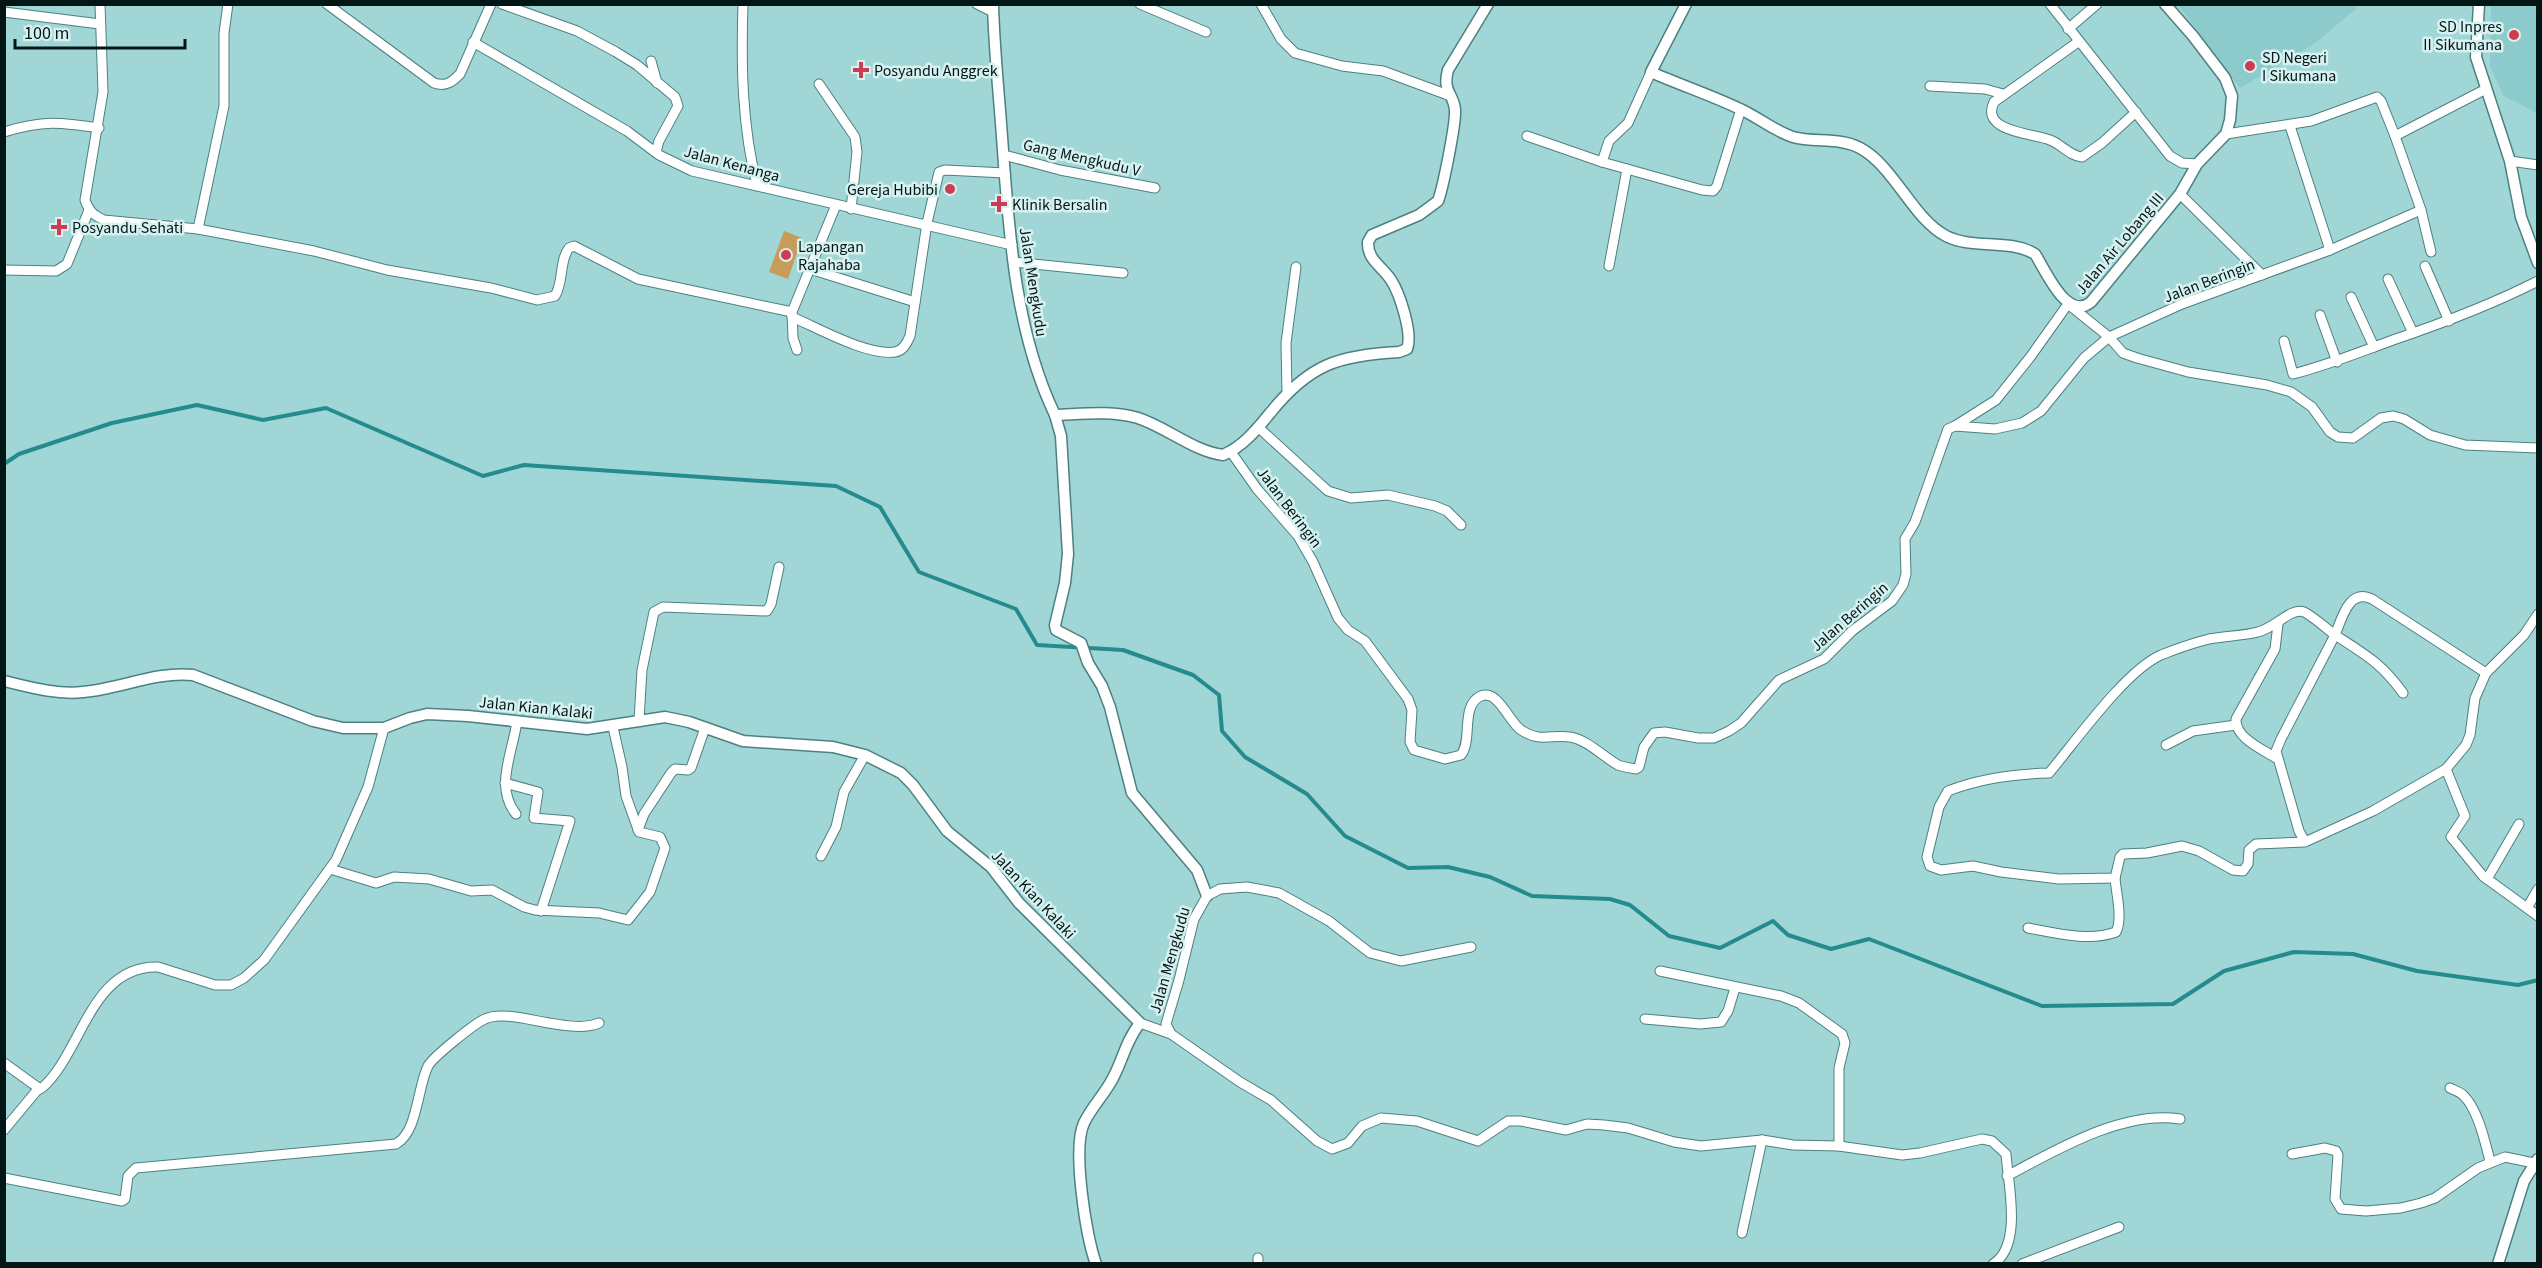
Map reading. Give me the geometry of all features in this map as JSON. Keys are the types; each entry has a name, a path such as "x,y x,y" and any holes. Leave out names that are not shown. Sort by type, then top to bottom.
{"street":[{"path":"4,270 56,271 67,264 88,210 85,200 86,188 99,128 104,79 100,4"},
{"path":"198,229 224,106 224,33 228,4"},
{"path":"327,4 386,50 434,83 441,85 453,81 460,74 491,4"},
{"path":"502,4 577,32 637,65 675,98 678,106 659,141 656,152"},
{"path":"743,4 743,96 750,158 757,185"},
{"path":"977,4 993,8"},
{"path":"1140,4 1206,32"},
{"path":"1261,4 1281,39 1295,52 1342,66 1383,71 1448,95"},
{"path":"1055,415 1112,413 1127,415 1157,426 1210,453 1223,456 1231,452 1258,427 1304,377 1328,363 1407,349 1409,336 1398,296 1385,272 1370,257 1368,242 1372,235 1419,215 1438,201 1455,110 1448,95 1446,79 1448,70 1488,4"},
{"path":"2050,4 2170,156 2182,163 2197,164"},
{"path":"2068,29 2097,4"},
{"path":"2165,4 2225,78 2232,96 2232,109 2226,134 2312,121 2377,97 2381,101 2395,136 2421,210 2432,252"},
{"path":"2479,4 2476,57 2510,161 2522,216 2538,263"},
{"path":"1602,162 1609,141 1628,123 1684,5"},
{"name":"Jalan Mengkudu","path":"993,8 1005,173 1024,330 1040,383 1055,415 1061,436 1068,554 1065,583 1055,625 1060,633 1081,643 1088,663 1102,686 1110,707 1132,793 1197,870 1207,896"},
{"path":"4,12 100,24"},
{"name":"Jalan Kenanga","path":"473,42 627,131 656,152 692,171 851,209 927,223 1012,245"},
{"path":"2078,42 1994,102 1991,117 1996,123 2052,141 2078,158 2094,150 2136,112"},
{"path":"651,61 657,83"},
{"path":"1527,136 1602,162 1702,190 1713,191 1717,186 1741,109 1651,72"},
{"path":"819,84 855,137 857,152 851,209"},
{"path":"1930,86 1985,89 2004,94"},
{"path":"2395,136 2486,88"},
{"name":"Jalan Air Lobang III","path":"1741,109 1792,137 1846,143 1860,147 1876,159 1923,216 1943,234 1953,239 1986,246 2022,248 2035,254 2068,304 2078,308 2085,307 2091,302 2180,194 2197,164 2226,134"},
{"path":"4,132 27,125 56,122 99,128"},
{"path":"2290,126 2330,250"},
{"name":"Gang Mengkudu V","path":"1004,155 1060,170 1155,188"},
{"path":"2510,161 2538,165"},
{"path":"1609,266 1627,169"},
{"path":"88,210 104,220 198,229 314,251 387,270 491,288 537,300 555,296 561,282 564,256 569,248 574,246 638,279 792,315 858,345 878,351 896,352 907,344 927,223 939,172 945,170 1005,173"},
{"path":"2180,194 2262,275"},
{"path":"797,350 793,338 792,315 836,205"},
{"name":"Jalan Beringin","path":"1231,452 1264,497 1298,536 1313,562 1338,618 1348,630 1365,641 1408,699 1412,710 1410,742 1414,750 1445,759 1461,755 1467,745 1469,712 1476,701 1482,696 1489,695 1499,702 1508,717 1524,732 1542,739 1568,737 1578,740 1620,766 1636,769 1639,767 1647,739 1654,733 1714,738 1729,731 1741,723 1779,680 1824,659 1852,631 1892,601 1903,585 1906,574 1905,539 1916,522 1945,433 1955,426 1995,429 2022,423 2041,411 2084,358 2109,337 2182,304 2330,250 2421,210"},
{"path":"1014,262 1123,273"},
{"path":"2425,266 2450,321"},
{"path":"1287,393 1286,343 1296,267"},
{"path":"810,269 915,303"},
{"path":"2388,279 2413,333"},
{"path":"2284,340 2294,374 2337,362 2450,321 2500,301 2538,281"},
{"path":"2351,297 2374,347"},
{"path":"1955,426 1996,400 2068,304 2109,337 2123,353 2188,372 2267,385 2291,393 2312,406 2330,432 2338,437 2353,438 2381,418 2393,416 2404,419 2430,435 2465,445 2538,448"},
{"path":"2320,315 2337,362"},
{"path":"1258,427 1328,491 1351,498 1388,495 1435,506 1447,511 1461,525"},
{"path":"639,720 642,670 654,612 663,607 767,611 771,604 779,567"},
{"path":"2305,842 2299,831 2276,758 2281,739 2351,600 2364,595 2486,673"},
{"path":"2115,878 2059,879 1973,866 1936,869 1930,866 1927,857 1941,800 1948,791 1973,784 2029,774 2049,773 2128,679 2146,663 2161,655 2208,639 2260,632 2278,624 2292,611 2305,612 2374,660 2386,670 2403,693"},
{"path":"2028,928 2071,935 2096,936 2116,932 2118,920 2115,878 2120,857 2123,854 2147,853 2182,846 2191,847 2238,872 2246,868 2247,855 2256,844 2305,842 2373,811 2446,769 2466,745 2470,735 2475,698 2486,673 2524,635 2538,614"},
{"path":"2276,758 2241,734 2236,725 2236,719 2275,649 2278,624"},
{"name":"Jalan Kian Kalaki","path":"4,681 74,693 101,690 177,673 193,675 313,721 343,728 384,728 427,714 517,721 579,729 612,727 639,720 665,717 743,741 833,747 866,755 901,773 913,785 947,831 991,867 1019,903 1140,1023"},
{"path":"516,814 506,800 505,783 517,721"},
{"path":"2166,745 2193,731 2236,725"},
{"path":"612,727 626,796 638,830"},
{"path":"4,1130 39,1088 46,1085 96,1003 114,983 130,973 151,967 221,986 234,985 264,960 330,869 350,831 368,787 384,728"},
{"path":"638,830 644,814 671,773 675,769 688,770 691,768 705,728"},
{"path":"821,852 845,789 866,755"},
{"path":"2446,769 2465,816 2451,837 2487,879 2538,916"},
{"path":"505,783 538,792 534,818 570,821 541,910"},
{"path":"2487,879 2519,824"},
{"path":"330,869 376,884 394,877 434,880 471,891 488,890 524,907 599,913 628,920 650,892 665,848 660,837 638,830"},
{"name":"Jalan Mengkudu","path":"1170,1034 1166,1024 1194,919 1207,896 1220,889 1235,886 1279,893 1329,921 1370,953 1401,961 1471,947"},
{"path":"2526,908 2538,889"},
{"path":"1660,971 1781,996 1798,1003 1842,1034 1845,1043 1839,1068 1839,1146"},
{"path":"1645,1019 1700,1024 1721,1022 1728,1011 1735,987"},
{"path":"4,1178 122,1201 125,1199 128,1176 136,1168 396,1144 409,1130 429,1064 484,1019 502,1017 573,1026 599,1023"},
{"path":"1096,1263 1083,1203 1080,1137 1083,1124 1113,1078 1128,1039 1140,1023 1170,1034 1240,1082 1271,1100 1317,1141 1332,1149 1348,1143 1362,1126 1381,1118 1417,1121 1478,1141 1508,1121 1521,1121 1566,1130 1587,1124 1629,1128 1674,1142 1701,1146 1762,1140 1793,1145 1839,1146 1902,1155 1920,1154 1982,1138 1992,1141 2006,1154 2011,1215 2008,1246 2004,1254 1993,1263"},
{"path":"4,1063 39,1088"},
{"path":"2450,1088 2463,1095 2474,1113 2481,1127 2490,1161"},
{"path":"2007,1176 2052,1151 2127,1123 2156,1116 2180,1119"},
{"path":"1742,1233 1762,1140"},
{"path":"2292,1154 2325,1148 2336,1151 2338,1155 2336,1199 2341,1209 2354,1211 2401,1208 2428,1200 2490,1161 2505,1157 2536,1161 2524,1180 2498,1263"},
{"path":"2004,1254 2021,1263 2119,1227"}],"shaded area":[{"name":"SD Negeri I Sikumana","path":"2353,4 2357,8 2314,44 2240,88 2178,5"},
{"name":"SD Inpres II Sikumana","path":"2491,5 2537,5 2537,113 2504,96 2490,66"},
{"name":"Lapangan Rajahaba","path":"784,231 802,238 788,279 769,272"}],"waterway":[{"path":"4,464 19,454 112,423 197,405 263,420 326,408 483,476 524,465 836,486 880,507 919,572 1016,609 1037,645 1123,650 1193,675 1219,695 1222,731 1245,757 1307,794 1345,836 1408,868 1448,867 1490,877 1532,896 1610,899 1630,905 1669,936 1720,948 1773,921 1788,935 1831,949 1869,939 2042,1006 2173,1004 2224,971 2294,952 2353,954 2417,971 2518,985 2538,980"}],"place":[{"name":"SD Inpres II Sikumana","path":"2514,35"},
{"name":"SD Negeri I Sikumana","path":"2250,66"},
{"name":"Posyandu Anggrek","path":"861,70"},
{"name":"Gereja Hubibi","path":"950,189"},
{"name":"Klinik Bersalin","path":"999,204"},
{"name":"Posyandu Sehati","path":"59,227"},
{"name":"Lapangan Rajahaba","path":"786,255"}]}
